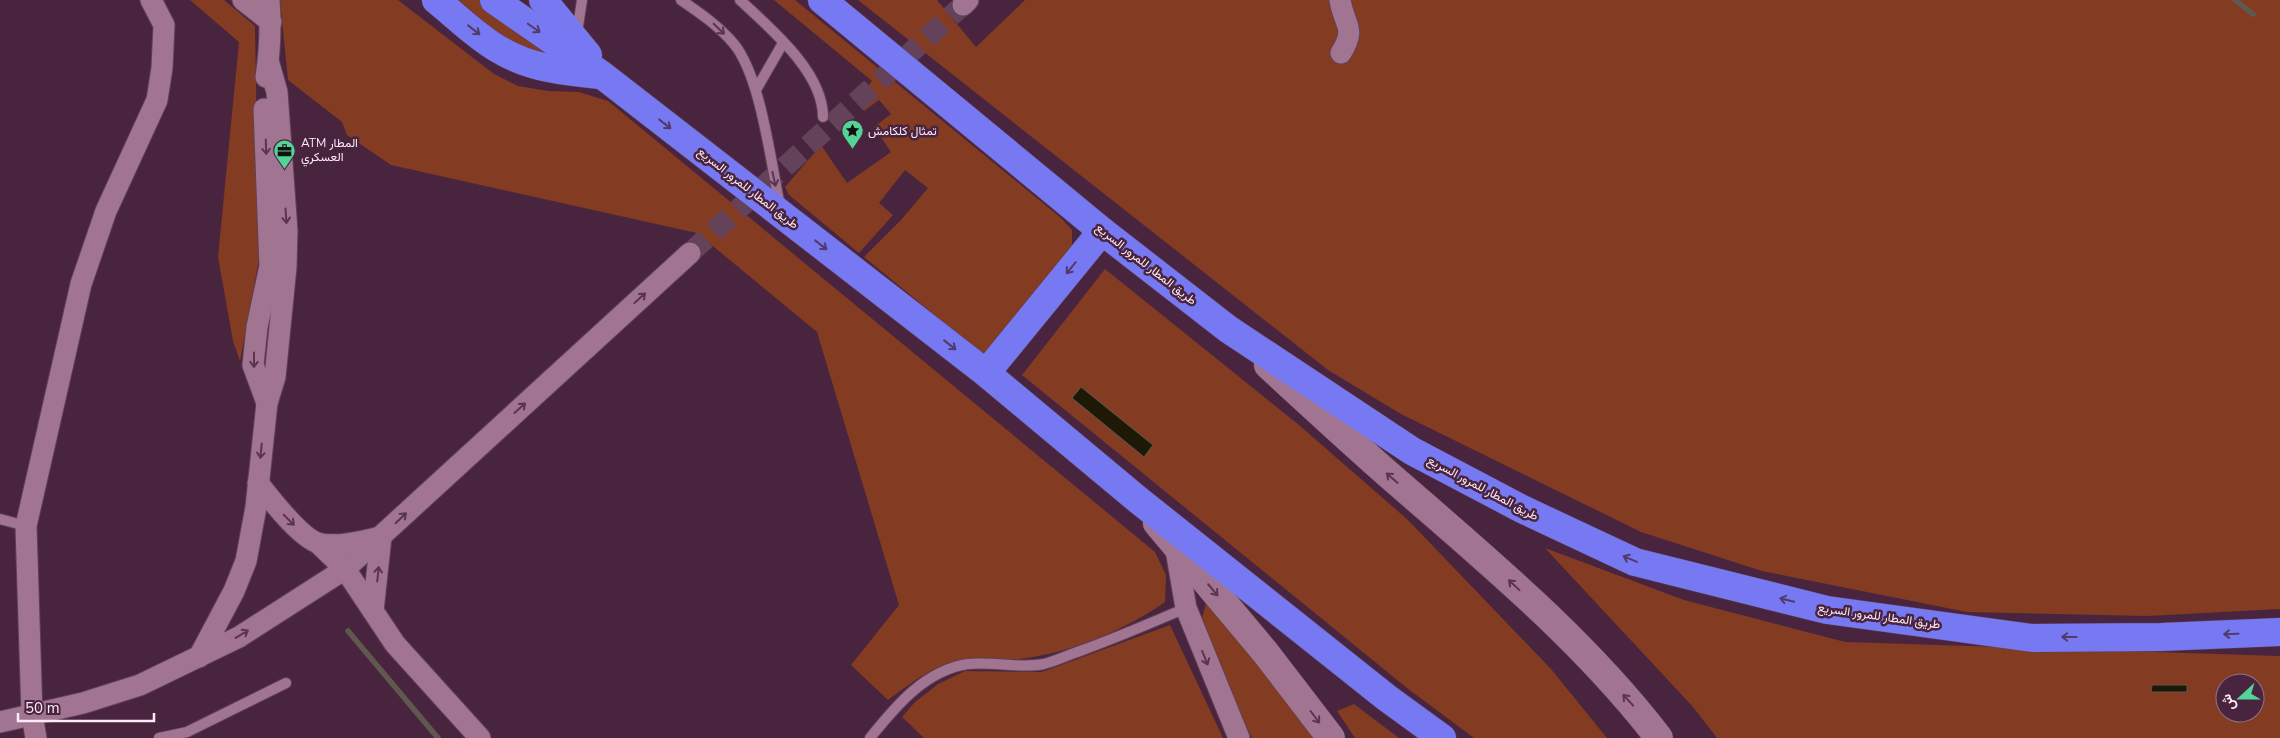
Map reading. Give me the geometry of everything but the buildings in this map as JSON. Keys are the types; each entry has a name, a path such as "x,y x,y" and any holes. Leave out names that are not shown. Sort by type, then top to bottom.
{"highway":[{"path":"436,0 499,50 542,66 566,72 602,75"},
{"name":"طريق المطار للمرور السريع","path":"494,0 602,75 782,214 986,373 1137,499 1387,698 1442,738"},
{"path":"543,0 576,39 602,75"},
{"name":"طريق المطار للمرور السريع","path":"822,0 1102,231 1228,329 1412,451 1522,509 1635,562 1827,610 2032,638 2161,637 2280,632"},
{"path":"986,373 1102,231"}],"street":[{"path":"36,738 32,715 26,526 81,284 106,211 157,100 162,68 164,25 152,0"},
{"path":"244,0 271,22"},
{"path":"267,403 253,365 257,327 270,266 264,91 269,64 271,22 269,0"},
{"path":"1340,0 1350,30 1349,40 1341,53"},
{"path":"199,657 234,591 246,561 258,483 267,403 274,385 286,267 287,231 277,92 269,64"},
{"path":"0,722 84,703 140,685 239,637 345,569 690,253"},
{"path":"257,327 280,332"},
{"path":"1228,329 1480,554 1566,634 1640,713 1659,738"},
{"path":"258,483 279,510 298,529 320,545 345,569 394,644 480,738"},
{"path":"1137,499 1265,652 1331,738"},
{"path":"320,545 351,543 381,537"},
{"path":"373,611 381,537"},
{"path":"1174,544 1186,608 1239,738"}],"lane":[{"path":"576,39 582,0"},
{"path":"681,0 718,27 735,46 756,90 782,214"},
{"path":"740,0 800,62 818,89 823,102 823,117"},
{"path":"756,90 783,43"},
{"path":"0,519 26,526"},
{"path":"870,738 893,709 924,682 942,672 968,664 1017,666 1044,664 1119,637 1186,608"},
{"path":"159,738 187,732 286,683"}],"shaded area":[{"path":"190,0 224,0 255,26 259,260 240,361 233,341 218,257 239,42"},
{"path":"280,0 398,0 494,74 518,86 548,91 579,92 608,101 1155,552 1166,575 1165,602 1114,631 1057,652 1019,659 972,658 944,665 924,675 888,700 851,665 899,605 817,332 697,233 391,165 347,135 342,122 288,80"},
{"path":"457,0 481,0 543,50 537,54 505,39"},
{"path":"774,0 795,0 1061,218 1072,230 1072,247 991,351 981,353 864,257 901,220 928,188 905,170 879,203 893,215 859,253 789,195 785,187 821,145 847,183 891,152 874,127 891,114 879,100 864,111 855,100 872,81"},
{"path":"858,0 937,0 976,47 1025,0 2280,0 2280,609 2147,616 1967,612 1762,571 1641,532 1401,414 1328,370"},
{"path":"1105,269 1299,425 1408,520 1551,669 1607,738 1474,738 1407,688 1022,375"},
{"path":"1081,387 1153,445 1144,457 1072,398"},
{"path":"1545,548 1684,600 1845,642 2280,656 2280,738 1717,738 1693,707"},
{"path":"1206,603 1293,704 1317,738 1252,738 1226,686 1202,619"},
{"path":"1170,625 1223,738 924,738 902,717 914,703 938,684 965,671 1042,672"},
{"path":"2152,685 2187,685 2187,692 2151,692"},
{"path":"1354,704 1399,738 1355,738 1337,711"}],"waterway":[{"path":"2235,0 2253,14"},
{"path":"348,631 438,738"}],"tunnel":[{"path":"690,253 963,5"}],"place":[{"name":"تمثال كلكامش","path":"852,150"},
{"name":"ATM المطار العسكري","path":"285,169"}]}
